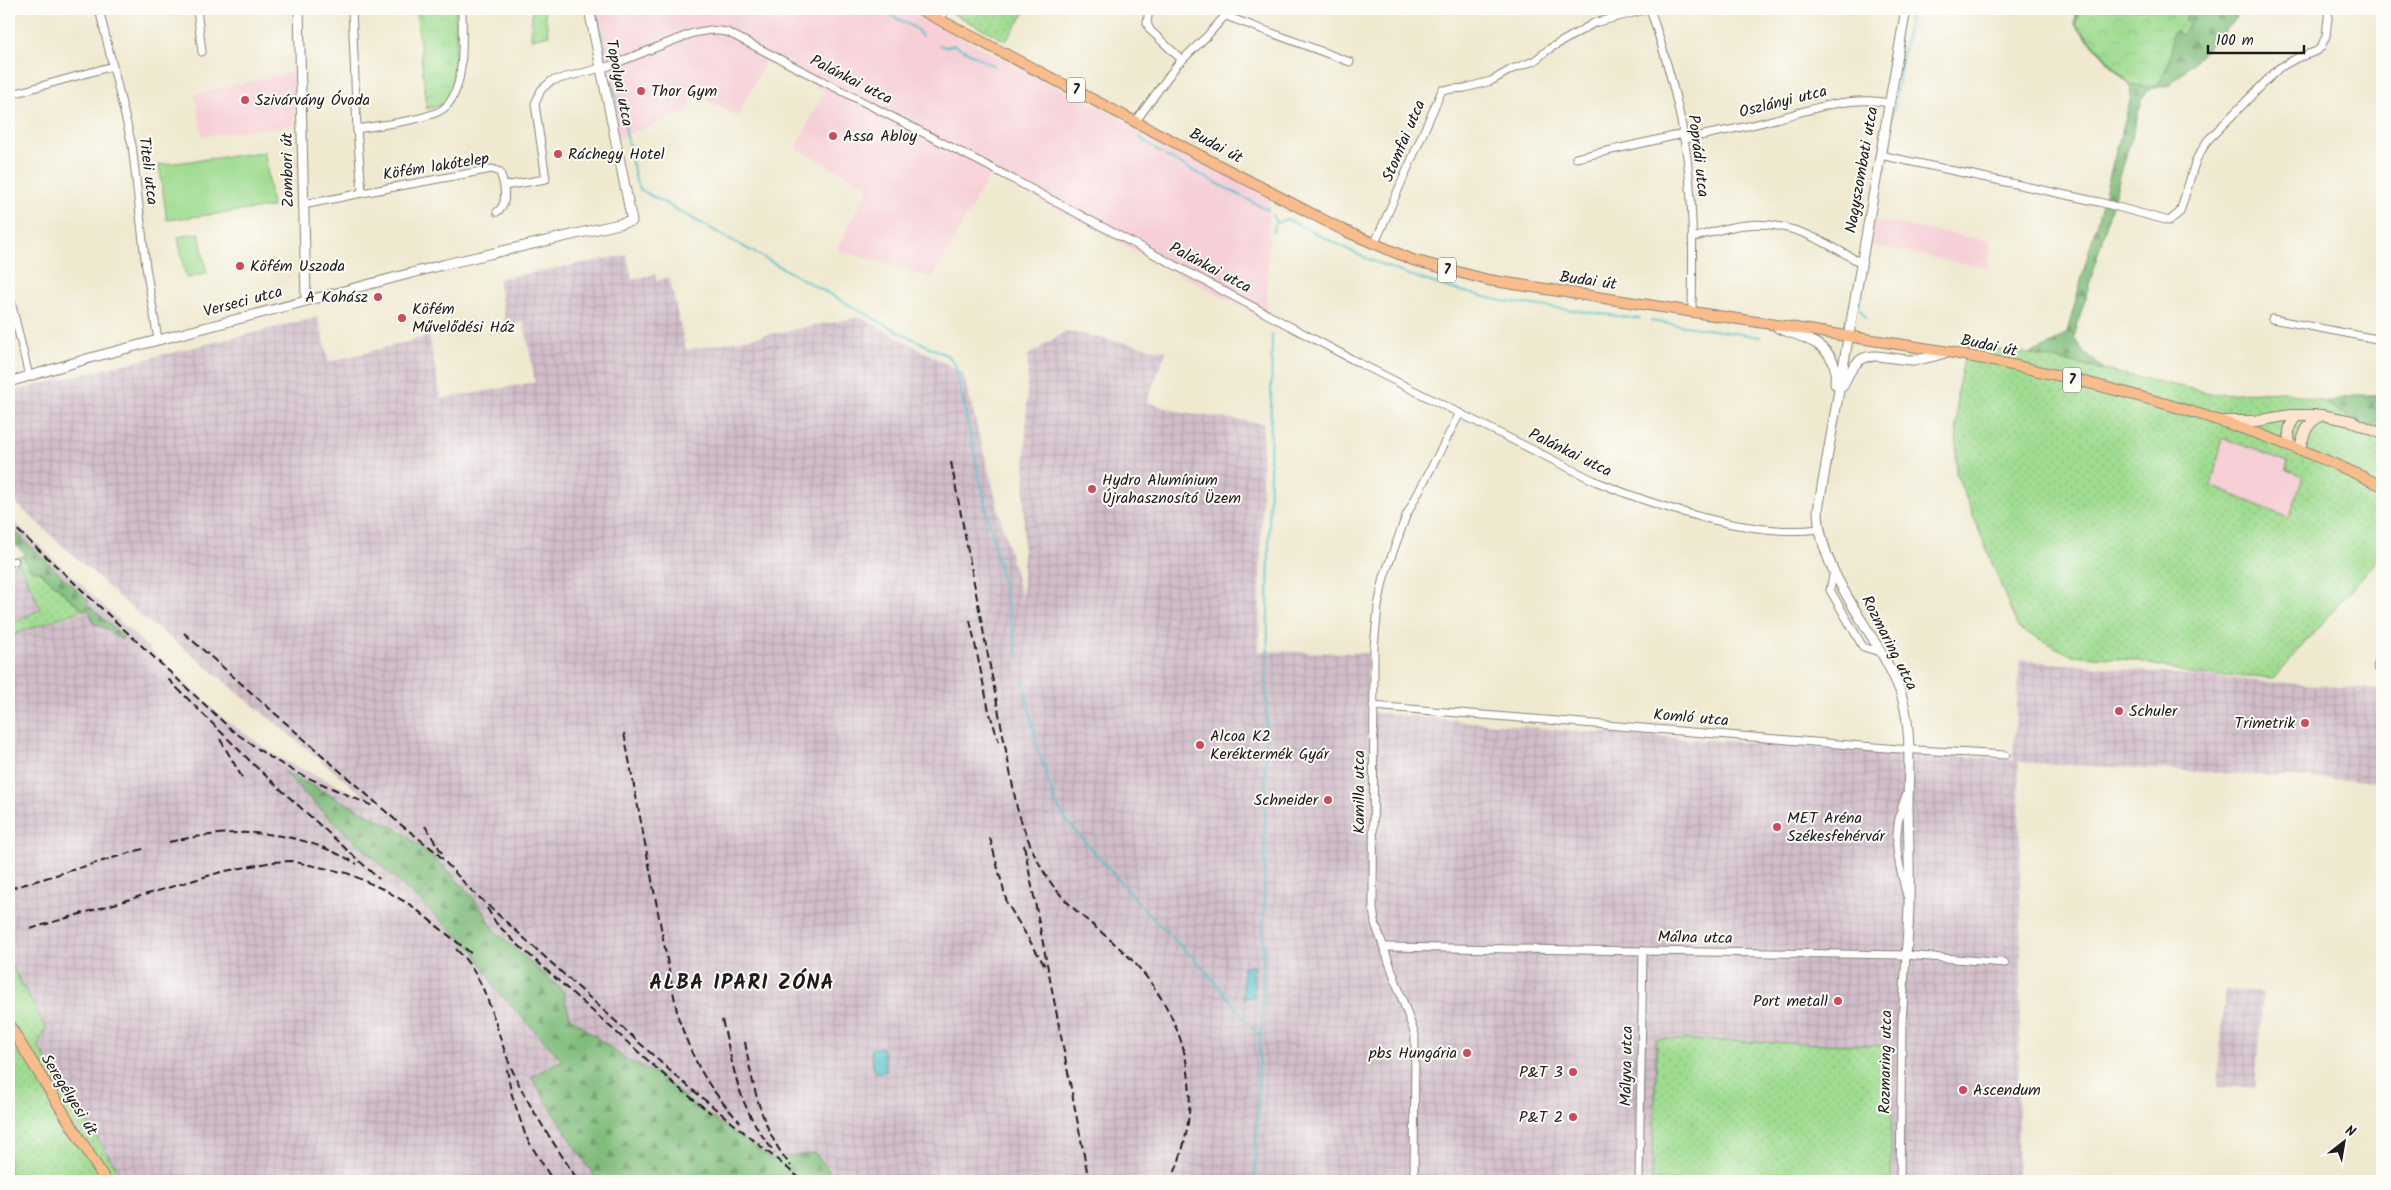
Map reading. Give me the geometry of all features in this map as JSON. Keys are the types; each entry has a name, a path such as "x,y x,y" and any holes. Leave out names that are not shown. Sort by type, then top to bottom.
{"main road":[{"name":"Budai út","path":"919,9 1374,245 1432,266 1488,280 1949,352 2103,388 2215,420 2295,446"},
{"path":"2295,446 2288,432 2290,424 2298,415"},
{"path":"2215,420 2256,421 2298,415 2322,415 2352,421 2382,434"},
{"path":"2295,446 2306,428 2314,419 2322,415"},
{"name":"7","path":"2295,446 2382,486"},
{"name":"Seregélyesi út","path":"9,1025 106,1181"}],"street":[{"name":"Titeli utca","path":"99,9 132,145 146,267 158,340"},
{"path":"197,9 202,52"},
{"name":"Zombori út","path":"299,9 306,300"},
{"name":"Köfém lakótelep","path":"352,9 357,129 362,193"},
{"path":"357,129 430,115 449,103 458,87 462,9"},
{"name":"Topolyai utca","path":"588,9 632,221"},
{"path":"938,18 947,9"},
{"path":"1149,9 1147,24 1150,30 1182,60"},
{"path":"1136,121 1155,93 1182,60 1231,9"},
{"name":"Poprádi utca","path":"1649,9 1666,56 1684,137 1693,238 1692,311"},
{"name":"Stomfai utca","path":"1374,245 1442,90 1465,88 1491,81 1512,69 1534,61 1549,49 1594,24 1649,9"},
{"name":"Nagyszombati utca","path":"1848,336 1906,9"},
{"path":"1880,155 2099,202 2169,221 2180,212 2196,160 2204,146 2279,68 2321,47 2326,36 2329,9"},
{"path":"1226,16 1350,62"},
{"name":"Palánkai utca","path":"600,68 693,33 710,30 727,32 995,169 1361,364 1572,470 1635,497 1706,517 1762,529 1787,532 1819,529"},
{"path":"9,95 113,66"},
{"name":"Köfém lakótelep","path":"504,186 546,179 534,111 537,96 541,90 555,79 600,68"},
{"name":"Oszlányi utca","path":"1576,158 1759,123 1834,103 1865,100 1889,103"},
{"name":"Köfém lakótelep","path":"304,205 492,169 500,172 504,186 505,200 503,207 497,212"},
{"name":"Verseci utca","path":"9,382 306,300 446,264 632,221"},
{"path":"1693,238 1747,224 1784,227 1818,238 1861,263"},
{"path":"9,293 28,376"},
{"path":"2272,319 2382,340"},
{"path":"1767,323 1818,344 1828,352 1835,366 1836,402"},
{"name":"Rozmaring utca","path":"1848,336 1819,503 1819,529 1825,552 1880,652 1902,699 1907,722 1908,900 1902,1023 1900,1181"},
{"path":"1836,402 1850,370 1864,357 1876,356 1915,360 1949,352"},
{"name":"Kamilla utca","path":"1414,1181 1415,1035 1375,923 1372,894 1373,706 1376,627 1384,577 1406,516 1460,413"},
{"path":"1834,570 1830,590 1863,647 1880,652"},
{"path":"2382,653 2377,663 2377,668 2382,672"},
{"name":"Komló utca","path":"1373,706 1908,749 2006,755"},
{"name":"Málna utca","path":"1384,947 1906,955 2004,963"},
{"name":"Mályva utca","path":"1639,1181 1643,951"}],"shaded area":[{"path":"597,9 906,9 1270,196 1266,320 990,174 932,278 837,250 868,187 796,148 824,91 767,58 738,116 695,94 687,113 612,140"},
{"name":"Szivárvány Óvoda","path":"293,72 294,125 202,136 195,94"},
{"path":"1872,220 1992,241 1987,268 1867,245"},
{"path":"627,255 632,280 655,274 656,281 669,277 686,350 861,317 963,373 1022,599 1028,355 1066,331 1166,351 1147,402 1183,413 1263,423 1259,651 1368,653 1367,712 1571,731 2013,760 2020,660 2219,678 2382,690 2382,782 2019,762 2021,958 2017,1181 1891,1181 1892,1046 1657,1040 1652,1181 837,1181 815,1153 772,1159 695,1106 657,1074 625,1059 570,1017 563,991 496,932 478,904 448,870 401,831 323,811 475,952 496,989 562,1060 531,1077 597,1181 125,1181 38,1046 46,1028 9,961 9,636 89,610 93,623 105,628 123,642 179,696 192,711 221,753 255,770 272,785 227,736 231,733 273,774 278,769 259,753 293,774 359,802 364,806 369,800 181,646 138,614 9,497 9,392 318,317 329,362 429,336 441,399 535,382 524,322 506,326 498,279"},
{"path":"2223,438 2288,462 2303,476 2289,518 2211,486"},
{"path":"9,517 225,720 281,759 369,800 364,806 359,802 293,774 263,756 278,769 274,774 231,733 228,737 275,782 272,785 255,770 236,777 192,711 121,640 124,637 86,604 89,600 9,526"},
{"path":"19,563 41,609 9,625 9,568"},
{"path":"2225,990 2263,993 2255,1088 2217,1086"}],"green space":[{"path":"416,9 456,9 456,65 453,87 446,101 441,105 427,109"},
{"path":"544,9 549,35 531,39 532,11"},
{"path":"953,9 1027,9 1006,41 952,13"},
{"path":"2076,9 2240,9 2233,23 2170,85 2149,89 2143,97 2074,337 2084,352 2105,370 2030,354 2051,344 2067,332 2131,97 2130,86 2075,25"},
{"path":"2078,9 2189,9 2185,21 2189,24 2182,35 2176,30 2172,33 2170,53 2162,78 2159,84 2148,87 2130,84 2077,25"},
{"path":"265,152 272,207 167,220 159,165"},
{"path":"199,233 207,274 186,278 178,237"},
{"path":"1967,346 2030,354 2215,394 2283,391 2324,402 2382,437 2382,555 2274,678 2198,675 2134,660 2071,655 2018,628 1956,473 1957,392","holes":["2223,438 2288,462 2286,469 2303,477 2289,518 2211,486"]},
{"path":"2359,395 2382,395 2382,437 2324,402"},
{"path":"9,526 89,601 87,604 124,637 121,640 105,628 93,623 89,610 83,610 39,571 31,570 22,556 26,555 9,539"},
{"path":"22,556 31,569 39,571 83,610 9,636 9,625 41,609 19,563 9,568 9,561"},
{"path":"283,771 401,831 448,870 478,904 496,932 563,991 570,1017 625,1059 657,1074 695,1106 772,1159 815,1153 837,1181 597,1181 531,1077 562,1060 496,989 475,952 322,811"},
{"path":"9,961 46,1028 38,1046 125,1181 90,1181 82,1170 67,1181 9,1181"},
{"path":"1657,1039 1892,1046 1891,1181 1652,1181"}],"water":[{"path":"1253,966 1254,997 1243,998 1243,967"},
{"path":"882,1047 887,1071 875,1073 870,1049"}],"waterway":[{"path":"596,9 605,54"},
{"path":"879,9 915,28 922,36"},
{"path":"1892,148 1888,140 1911,9"},
{"path":"939,45 945,47 954,45 994,66"},
{"path":"611,81 622,112 636,181 641,190 893,329 948,356 955,364 1019,659"},
{"path":"1139,136 1161,153"},
{"path":"1165,156 1268,210"},
{"path":"1874,218 1882,172 1888,166"},
{"path":"1272,215 1276,223"},
{"path":"1273,232 1276,223 1287,219 1361,256 1403,273 1449,288 1502,301 1640,319"},
{"path":"1865,318 1859,306 1868,246"},
{"path":"1651,321 1761,337"},
{"path":"1260,1037 1262,1026 1272,335"},
{"path":"1866,363 1872,360"},
{"path":"1023,678 1037,746 1055,802 1066,820 1143,908 1205,970 1260,1037 1255,1181"}],"railway":[{"path":"951,462 1017,808 1028,839 1042,868 1062,897 1129,957 1150,981 1166,1007 1179,1034 1186,1062 1190,1091 1188,1121 1182,1151 1171,1181"},
{"path":"9,522 233,731 268,756 297,773 375,807"},
{"path":"970,620 989,711 999,742"},
{"path":"184,633 400,824 436,852 470,889 677,1077 803,1181"},
{"path":"168,679 254,765 379,879"},
{"path":"624,733 678,1017 696,1061 710,1086 740,1122"},
{"path":"220,739 243,779"},
{"path":"425,826 442,853"},
{"path":"169,842 218,834 265,834 311,843 357,864"},
{"path":"990,838 1007,903 1045,966"},
{"path":"1024,845 1089,1181"},
{"path":"9,889 146,848"},
{"path":"30,929 221,872 272,862 291,861 347,873 385,890 412,906 472,954"},
{"path":"487,908 496,923 515,942 680,1089 711,1113"},
{"path":"456,949 468,963 485,993 508,1060 522,1090 578,1181"},
{"path":"722,1020 735,1074 745,1105 762,1136 775,1153"},
{"path":"745,1042 751,1075 765,1122 772,1137 791,1166"},
{"path":"507,1069 511,1092 526,1137 553,1181"}],"place":[{"name":"Thor Gym","path":"641,91"},
{"name":"Szivárvány Óvoda","path":"245,100"},
{"name":"Assa Abloy","path":"833,136"},
{"name":"Ráchegy Hotel","path":"558,154"},
{"name":"Köfém Uszoda","path":"240,266"},
{"name":"A Kohász","path":"378,297"},
{"name":"Köfém Művelődési Ház","path":"402,318"},
{"name":"Hydro Alumínium Újrahasznosító Üzem","path":"1092,489"},
{"name":"Schuler","path":"2119,711"},
{"name":"Trimetrik","path":"2305,723"},
{"name":"Alcoa K2 Keréktermék Gyár","path":"1200,745"},
{"name":"Schneider","path":"1328,800"},
{"name":"MET Aréna Székesfehérvár","path":"1777,827"},
{"name":"Port metall","path":"1838,1001"},
{"name":"pbs Hungária","path":"1467,1053"},
{"name":"P&T 3","path":"1573,1072"},
{"name":"Ascendum","path":"1963,1090"},
{"name":"P&T 2","path":"1573,1117"}],"district":[{"name":"ALBA IPARI ZÓNA","path":"742,983"}]}
